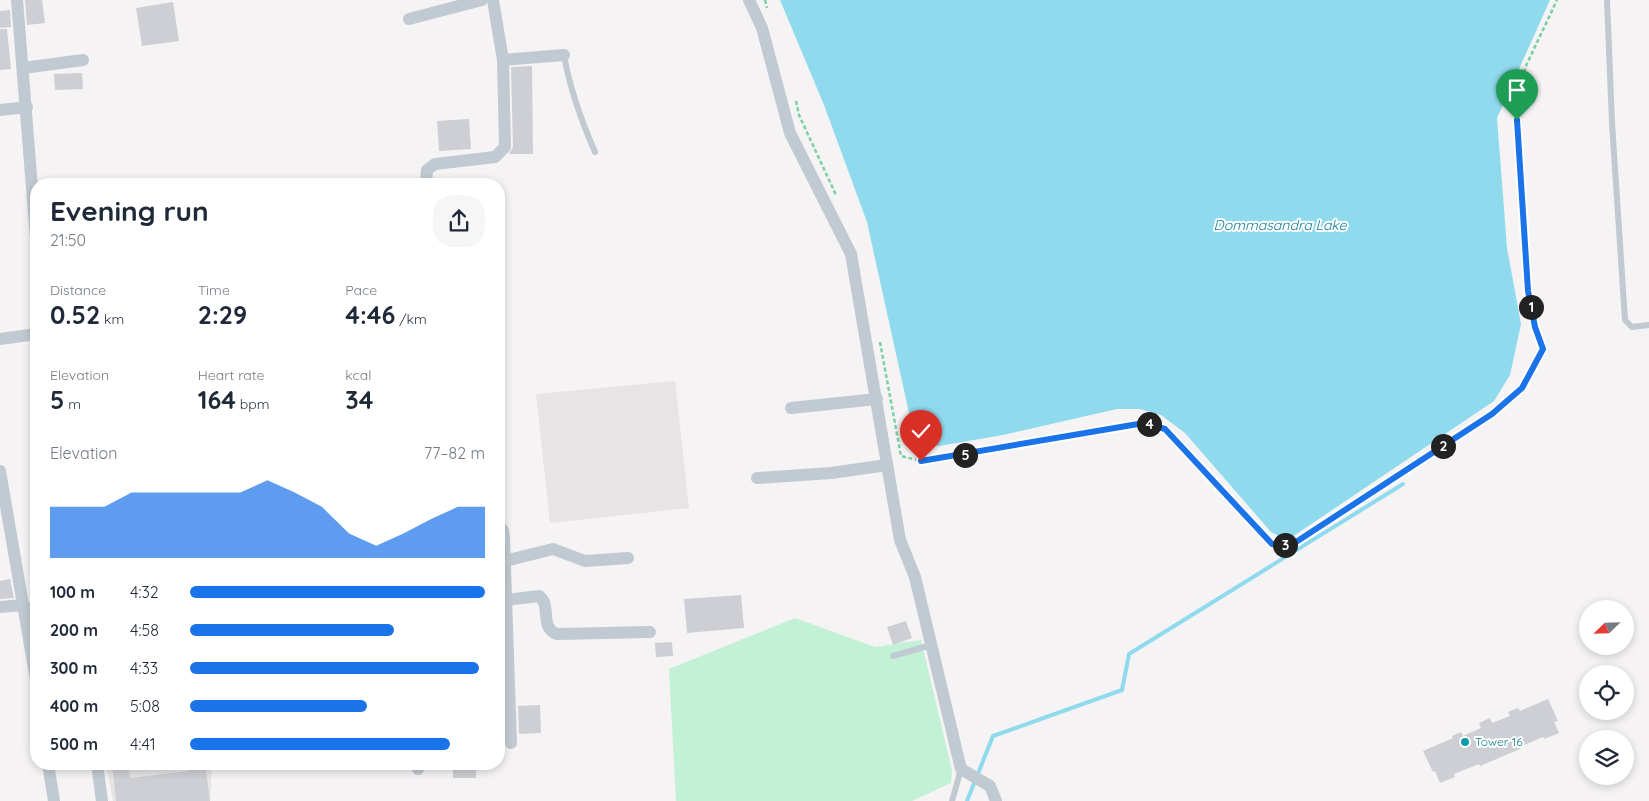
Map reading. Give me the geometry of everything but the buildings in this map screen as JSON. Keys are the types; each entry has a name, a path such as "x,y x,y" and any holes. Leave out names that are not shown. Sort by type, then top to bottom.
{"street":[{"path":"17,0 32,178"},
{"path":"409,19 482,0"},
{"path":"426,178 426,170 435,164 495,157 505,147 503,60 493,0"},
{"path":"748,0 762,28 790,133 851,254 900,540 915,577 961,769 990,786 996,801"},
{"path":"503,60 564,55"},
{"path":"23,68 83,60"},
{"path":"0,110 27,107"},
{"path":"0,339 30,335"},
{"path":"791,408 877,399"},
{"path":"758,478 830,472 887,464"},
{"path":"0,471 30,630"},
{"path":"511,743 505,561 553,549 585,561 628,558"},
{"path":"506,600 539,596 544,602 548,627 557,634 650,632"},
{"path":"0,607 24,605"},
{"path":"49,770 54,801"},
{"path":"98,770 102,801"}],"lane":[{"path":"1607,0 1612,123 1625,320 1632,326 1649,325"},
{"path":"564,55 577,110 596,152"},
{"path":"893,656 931,645"},
{"path":"952,801 961,769"}],"path":[{"path":"901,456 921,461 1144,423 1165,429 1272,544 1282,546 1296,542 1492,414 1522,388 1543,349 1535,327 1528,291 1517,120 1525,68 1557,0"}],"shaded area":[{"path":"675,381 689,508 550,523 536,394"},
{"path":"107,770 212,770 210,801 113,801"}],"green space":[{"path":"795,618 875,647 921,640 952,770 951,783 912,801 676,801 669,669"}],"water":[{"name":"Dommasandra Lake","path":"780,0 1550,0 1497,118 1507,248 1521,324 1510,375 1494,401 1292,537 1281,537 1271,532 1185,433 1161,415 1140,409 1117,409 1003,435 939,446 927,445 913,431 867,222 824,105"}],"waterway":[{"path":"967,801 993,736 1122,690 1129,654 1403,484"}],"place":[{"name":"Tower 16","path":"1465,742"}],"route":[{"path":"921,461 1144,423 1165,429 1272,544 1282,546 1296,542 1492,414 1522,388 1543,349 1535,327 1528,291 1517,120"}]}
